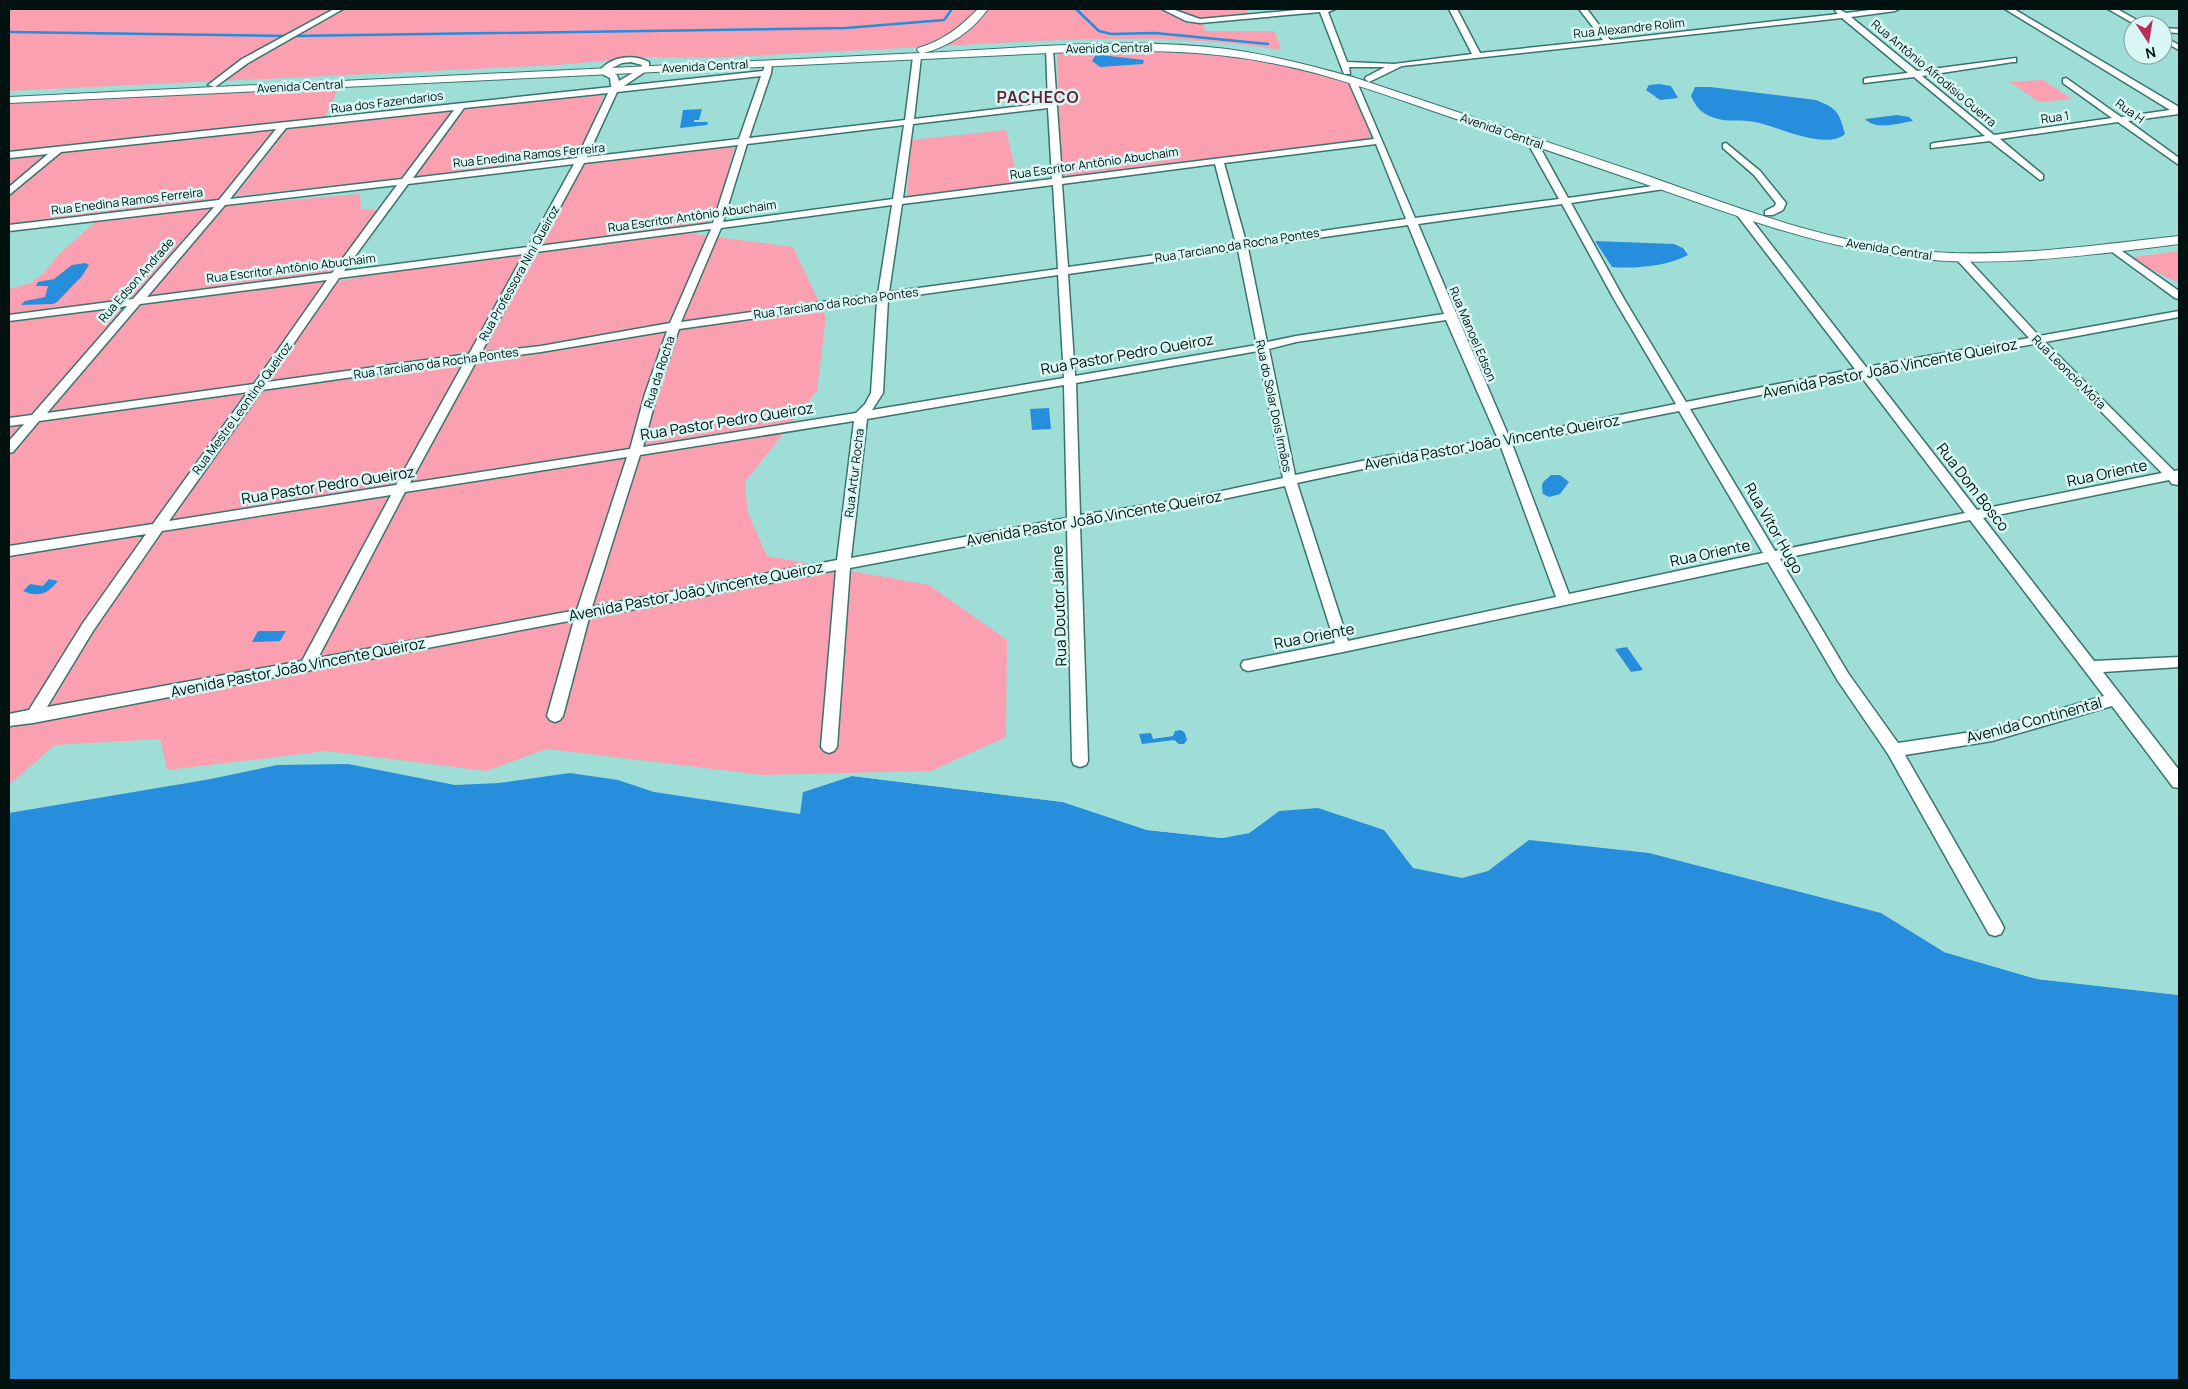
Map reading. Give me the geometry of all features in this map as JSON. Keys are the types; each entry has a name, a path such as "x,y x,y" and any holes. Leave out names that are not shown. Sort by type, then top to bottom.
{"main road":[{"path":"918,54 944,44 959,44 983,9"},
{"name":"Avenida Central","path":"959,44 974,48 1107,42 1186,44 1260,52 1310,62 1369,79 1769,213 1866,240 1910,247 1945,250 2012,248 2179,232"},
{"name":"Avenida Central","path":"641,67 769,68 918,54 959,44 1049,50 1167,47 1201,50 1252,56 1347,72 1531,140 1741,213 1825,238 1879,249 1960,258 2019,256 2179,240"},
{"name":"Avenida Central","path":"9,95 641,67 702,61 918,54"},
{"path":"565,70 611,68"},
{"name":"Avenida Central","path":"9,100 565,70"}],"street":[{"path":"212,85 245,60 339,9"},
{"path":"1166,9 1194,21 1325,9"},
{"name":"Rua Manoel Edson","path":"1325,9 1347,72 1379,140 1450,316 1505,442 1564,600"},
{"path":"1453,9 1477,56"},
{"path":"1583,9 1608,42"},
{"name":"Rua Antônio Afrodísio Guerra","path":"1836,9 2040,178"},
{"name":"Rua Alexandre Rolim","path":"1347,72 1896,9"},
{"path":"2009,9 2179,111"},
{"path":"2112,9 2123,15"},
{"name":"Rua Doutor Jaime","path":"1049,50 1070,381 1080,761"},
{"name":"Rua Artur Rocha","path":"829,747 843,564 862,415 870,406 877,393 883,296 910,122 918,54"},
{"path":"1867,81 2013,60"},
{"name":"Rua Alexandre Rolim","path":"1369,79 1395,66"},
{"path":"614,90 617,83 611,68 641,67"},
{"path":"614,90 641,67"},
{"name":"Rua dos Fazendarios","path":"9,155 614,90 769,68"},
{"name":"Rua da Rocha","path":"555,716 583,612 635,452 651,394 674,326 717,226 743,142 769,68"},
{"name":"Rua H","path":"2066,81 2179,162"},
{"name":"Rua Professora Nini Queiroz","path":"307,666 399,490 580,162 614,90"},
{"name":"Rua Enedina Ramos Ferreira","path":"9,228 1052,105"},
{"name":"Rua Mestre Leontino Queiroz","path":"33,717 88,627 156,529 336,276 461,106"},
{"name":"Rua 1","path":"1934,146 2179,111"},
{"name":"Rua Edson Andrade","path":"9,449 38,418 135,302 223,202 282,127"},
{"name":"Rua Escritor Antônio Abuchaim","path":"9,318 1379,140"},
{"name":"Rua Vitor Hugo","path":"1531,140 1619,299 1843,677 1894,750 1996,928"},
{"path":"1726,146 1757,173 1781,203 1780,208 1769,213"},
{"path":"9,192 58,149"},
{"name":"Rua do Solar Dois Irmãos","path":"1219,160 1242,246 1290,480 1343,647"},
{"name":"Rua Tarciano da Rocha Pontes","path":"9,422 540,349 674,326 1242,246 1412,220 1567,202 1664,186"},
{"name":"Rua Dom Bosco","path":"1741,213 2179,782"},
{"path":"2112,247 2179,296"},
{"name":"Rua Leoncio Mota","path":"1960,258 2037,340 2177,478"},
{"name":"Avenida Pastor João Vincente Queiroz","path":"9,720 307,666 583,612 1073,521 1180,504 1386,460 1505,442 1863,371 2179,314"},
{"name":"Rua Pastor Pedro Queiroz","path":"9,551 862,415 1070,381 1262,347 1296,339 1450,316"},
{"name":"Rua Oriente","path":"1248,665 1343,647 1772,556 2177,478"},
{"path":"2090,667 2179,662"},
{"name":"Avenida Continental","path":"1894,750 1992,735 2115,699"}],"shaded area":[{"path":"9,9 1247,9 1247,15 1203,19 1205,31 1275,31 1281,50 1205,41 1092,39 702,58 647,57 557,65 9,91"},
{"path":"1125,49 1194,51 1282,63 1348,82 1374,140 1061,181 1057,53"},
{"path":"2043,80 2073,99 2039,102 2010,82"},
{"path":"339,87 322,123 605,93 577,160 235,196 292,123 9,152 9,103"},
{"path":"274,129 220,200 133,214 360,194 361,209 388,211 339,281 385,272 462,264 539,245 584,164 735,145 713,225 679,232 793,247 826,317 817,391 745,482 748,513 767,556 929,585 1007,640 1006,737 931,771 763,775 547,749 486,771 327,751 167,770 160,739 55,745 9,785 9,289 31,283 45,272 58,255 97,221 9,231 9,156"},
{"path":"1006,130 1019,184 907,197 911,140"},
{"path":"2179,251 2179,283 2127,258"}],"water":[{"path":"1095,56 1144,60 1143,64 1100,67 1092,61"},
{"path":"1649,85 1671,86 1678,98 1660,100 1646,90"},
{"path":"1695,87 1710,87 1816,100 1837,112 1845,134 1836,139 1814,139 1755,122 1717,119 1705,114 1697,106 1691,96"},
{"path":"702,109 699,120 694,120 694,122 708,122 707,125 680,128 683,110"},
{"path":"1897,115 1909,117 1913,121 1875,125 1865,119"},
{"path":"1595,241 1674,244 1683,248 1688,255 1671,262 1651,266 1612,267"},
{"path":"85,263 89,265 82,276 57,302 53,304 21,305 25,301 45,297 48,286 36,286 38,282 54,279 72,265"},
{"path":"1049,408 1051,429 1032,430 1030,409"},
{"path":"1551,475 1560,475 1569,482 1560,494 1549,497 1543,494 1542,484"},
{"path":"49,579 58,581 51,589 43,593 34,594 23,591 30,584 43,586"},
{"path":"258,631 286,631 280,641 252,642"},
{"path":"1627,647 1643,670 1631,672 1615,649"},
{"path":"1181,730 1185,733 1187,740 1184,744 1179,744 1174,740 1142,744 1139,734 1151,733 1153,739 1173,736 1175,731"},
{"path":"348,764 455,785 499,783 570,773 618,780 654,792 800,814 803,792 852,776 1063,802 1147,830 1222,838 1249,833 1279,811 1318,808 1384,830 1413,868 1462,878 1488,871 1529,840 1649,853 1881,913 1944,952 2037,979 2179,995 2179,1380 9,1380 9,813 211,779 277,765"}],"pier":[{"path":"852,774 1063,800 1148,827 1222,835 1248,831 1278,808 1294,807 1295,809 1279,811 1249,833 1222,838 1147,830 1063,802 852,776 803,792 809,788"},
{"path":"1946,949 2037,977 2179,993 2179,995 2037,979 1944,952"}],"waterway":[{"path":"292,36 846,28 944,20 952,9"},
{"path":"1076,9 1099,31 1111,34 1155,33 1268,44"},
{"path":"9,32 286,36"}],"district":[{"name":"PACHECO","path":"1038,97"}]}
